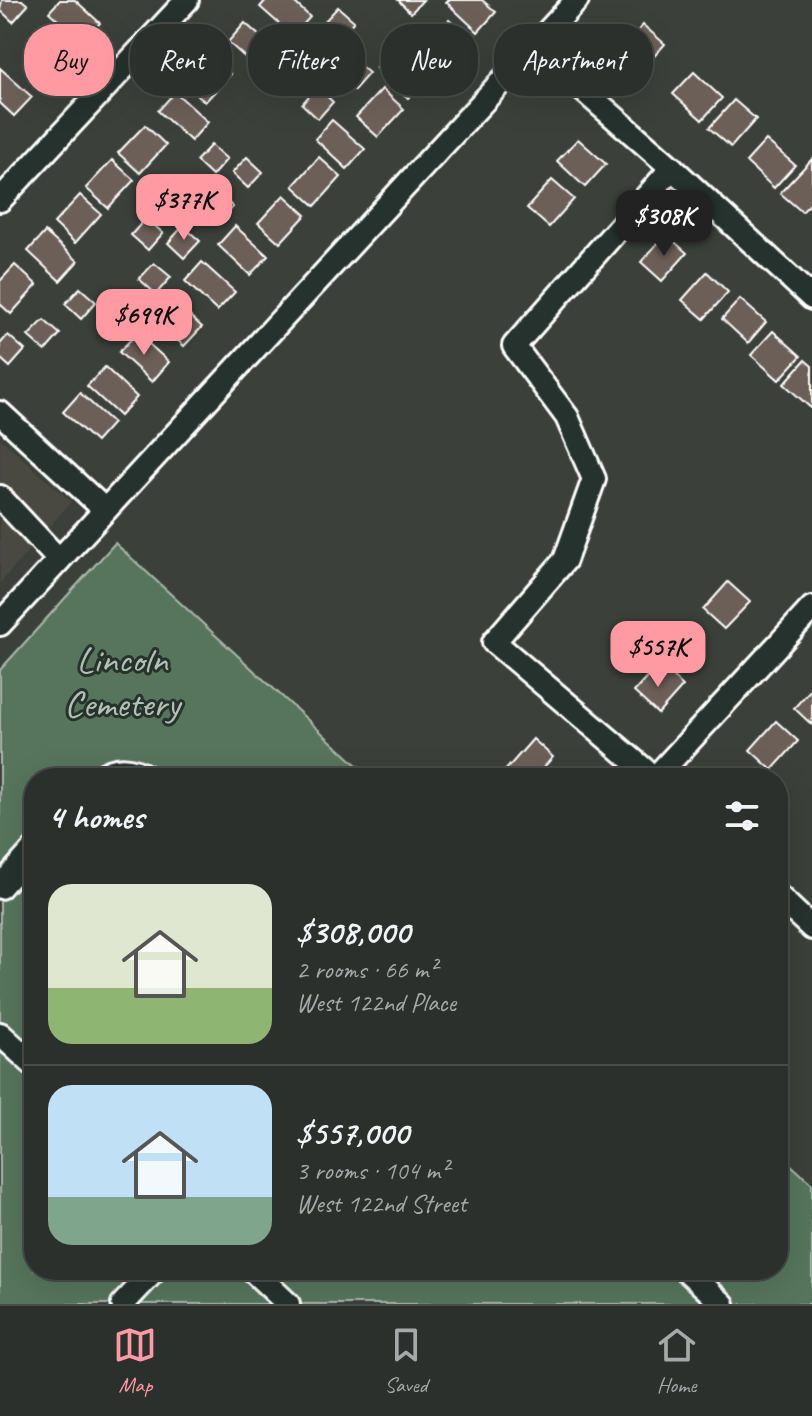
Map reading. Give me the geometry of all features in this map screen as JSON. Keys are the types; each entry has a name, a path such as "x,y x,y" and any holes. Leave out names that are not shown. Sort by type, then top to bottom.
{"street":[{"path":"0,200 187,0"},
{"path":"555,24 577,0"},
{"path":"0,624 494,90"},
{"path":"590,96 812,298"},
{"path":"642,768 494,642 565,560 594,479 567,417 514,346 672,168"},
{"path":"0,413 105,510"},
{"path":"0,497 59,560"},
{"path":"663,768 812,608"},
{"path":"0,887 24,860"},
{"path":"788,905 812,928"},
{"path":"0,1034 24,1056"},
{"path":"123,1304 146,1280"},
{"path":"263,1280 288,1304"},
{"path":"697,1280 723,1304"}],"shaded area":[{"path":"0,438 71,502 0,583"}],"green space":[{"name":"Lincoln Cemetery","path":"115,543 360,768 24,768 24,1280 788,1280 788,1162 812,1184 812,1304 0,1304 0,670"}],"building":[{"path":"2,0 22,0 28,5 13,22 0,10"},
{"path":"60,0 75,0 100,23 62,24 49,12"},
{"path":"266,0 292,0 310,17 304,24 279,24 260,7"},
{"path":"398,0 423,0 411,13"},
{"path":"482,0 496,12 478,32 478,24 469,24 446,2"},
{"path":"338,7 354,21 351,24 323,23"},
{"path":"245,23 248,26 248,60 232,46 232,38"},
{"path":"653,34 665,44 653,57"},
{"path":"0,68 24,90 24,96 32,97 14,116 0,103"},
{"path":"694,72 722,98 702,120 673,94"},
{"path":"381,90 381,96 390,96 404,109 378,137 356,117"},
{"path":"171,96 179,96 208,122 191,141 158,111"},
{"path":"309,96 327,96 333,102 318,119 302,104"},
{"path":"734,100 756,119 731,147 709,128"},
{"path":"332,120 365,149 347,169 315,139"},
{"path":"145,125 166,145 140,173 118,153"},
{"path":"578,139 606,164 585,187 557,161"},
{"path":"766,140 795,165 774,188 746,162"},
{"path":"211,145 227,159 212,176 196,161"},
{"path":"247,157 263,172 248,188 232,173"},
{"path":"319,157 341,177 315,206 293,186"},
{"path":"812,159 812,202 802,212 780,193"},
{"path":"112,160 134,180 108,208 86,188"},
{"path":"552,180 574,199 549,227 527,208"},
{"path":"179,181 195,196 180,213 163,198"},
{"path":"217,192 233,207 218,223 202,208"},
{"path":"80,195 101,214 75,243 54,223"},
{"path":"284,195 306,215 280,243 258,223"},
{"path":"146,218 163,233 148,250 131,235"},
{"path":"183,226 200,241 184,258 168,243"},
{"path":"235,226 268,256 250,275 218,245"},
{"path":"45,232 78,261 60,281 28,251"},
{"path":"666,234 687,253 662,281 641,262"},
{"path":"202,262 235,292 217,311 185,281"},
{"path":"154,263 171,277 156,294 139,279"},
{"path":"15,265 37,285 11,314 0,304 0,281"},
{"path":"707,272 728,292 704,319 682,300"},
{"path":"80,288 96,302 81,319 65,304"},
{"path":"169,297 202,327 184,346 151,316"},
{"path":"740,299 766,322 748,343 722,319"},
{"path":"44,320 60,334 45,351 28,336"},
{"path":"773,331 801,356 779,380 751,355"},
{"path":"137,333 169,362 152,382 119,352"},
{"path":"8,335 25,350 10,367 0,358 0,344"},
{"path":"805,360 812,366 812,409 784,384"},
{"path":"105,367 137,397 120,416 87,386"},
{"path":"80,393 113,423 96,442 63,412"},
{"path":"728,582 750,602 724,629 703,610"},
{"path":"659,664 683,686 658,714 634,692"},
{"path":"812,688 812,725 794,708"},
{"path":"776,721 798,741 774,768 770,768 750,750"},
{"path":"533,739 553,757 543,768 508,768"}]}
